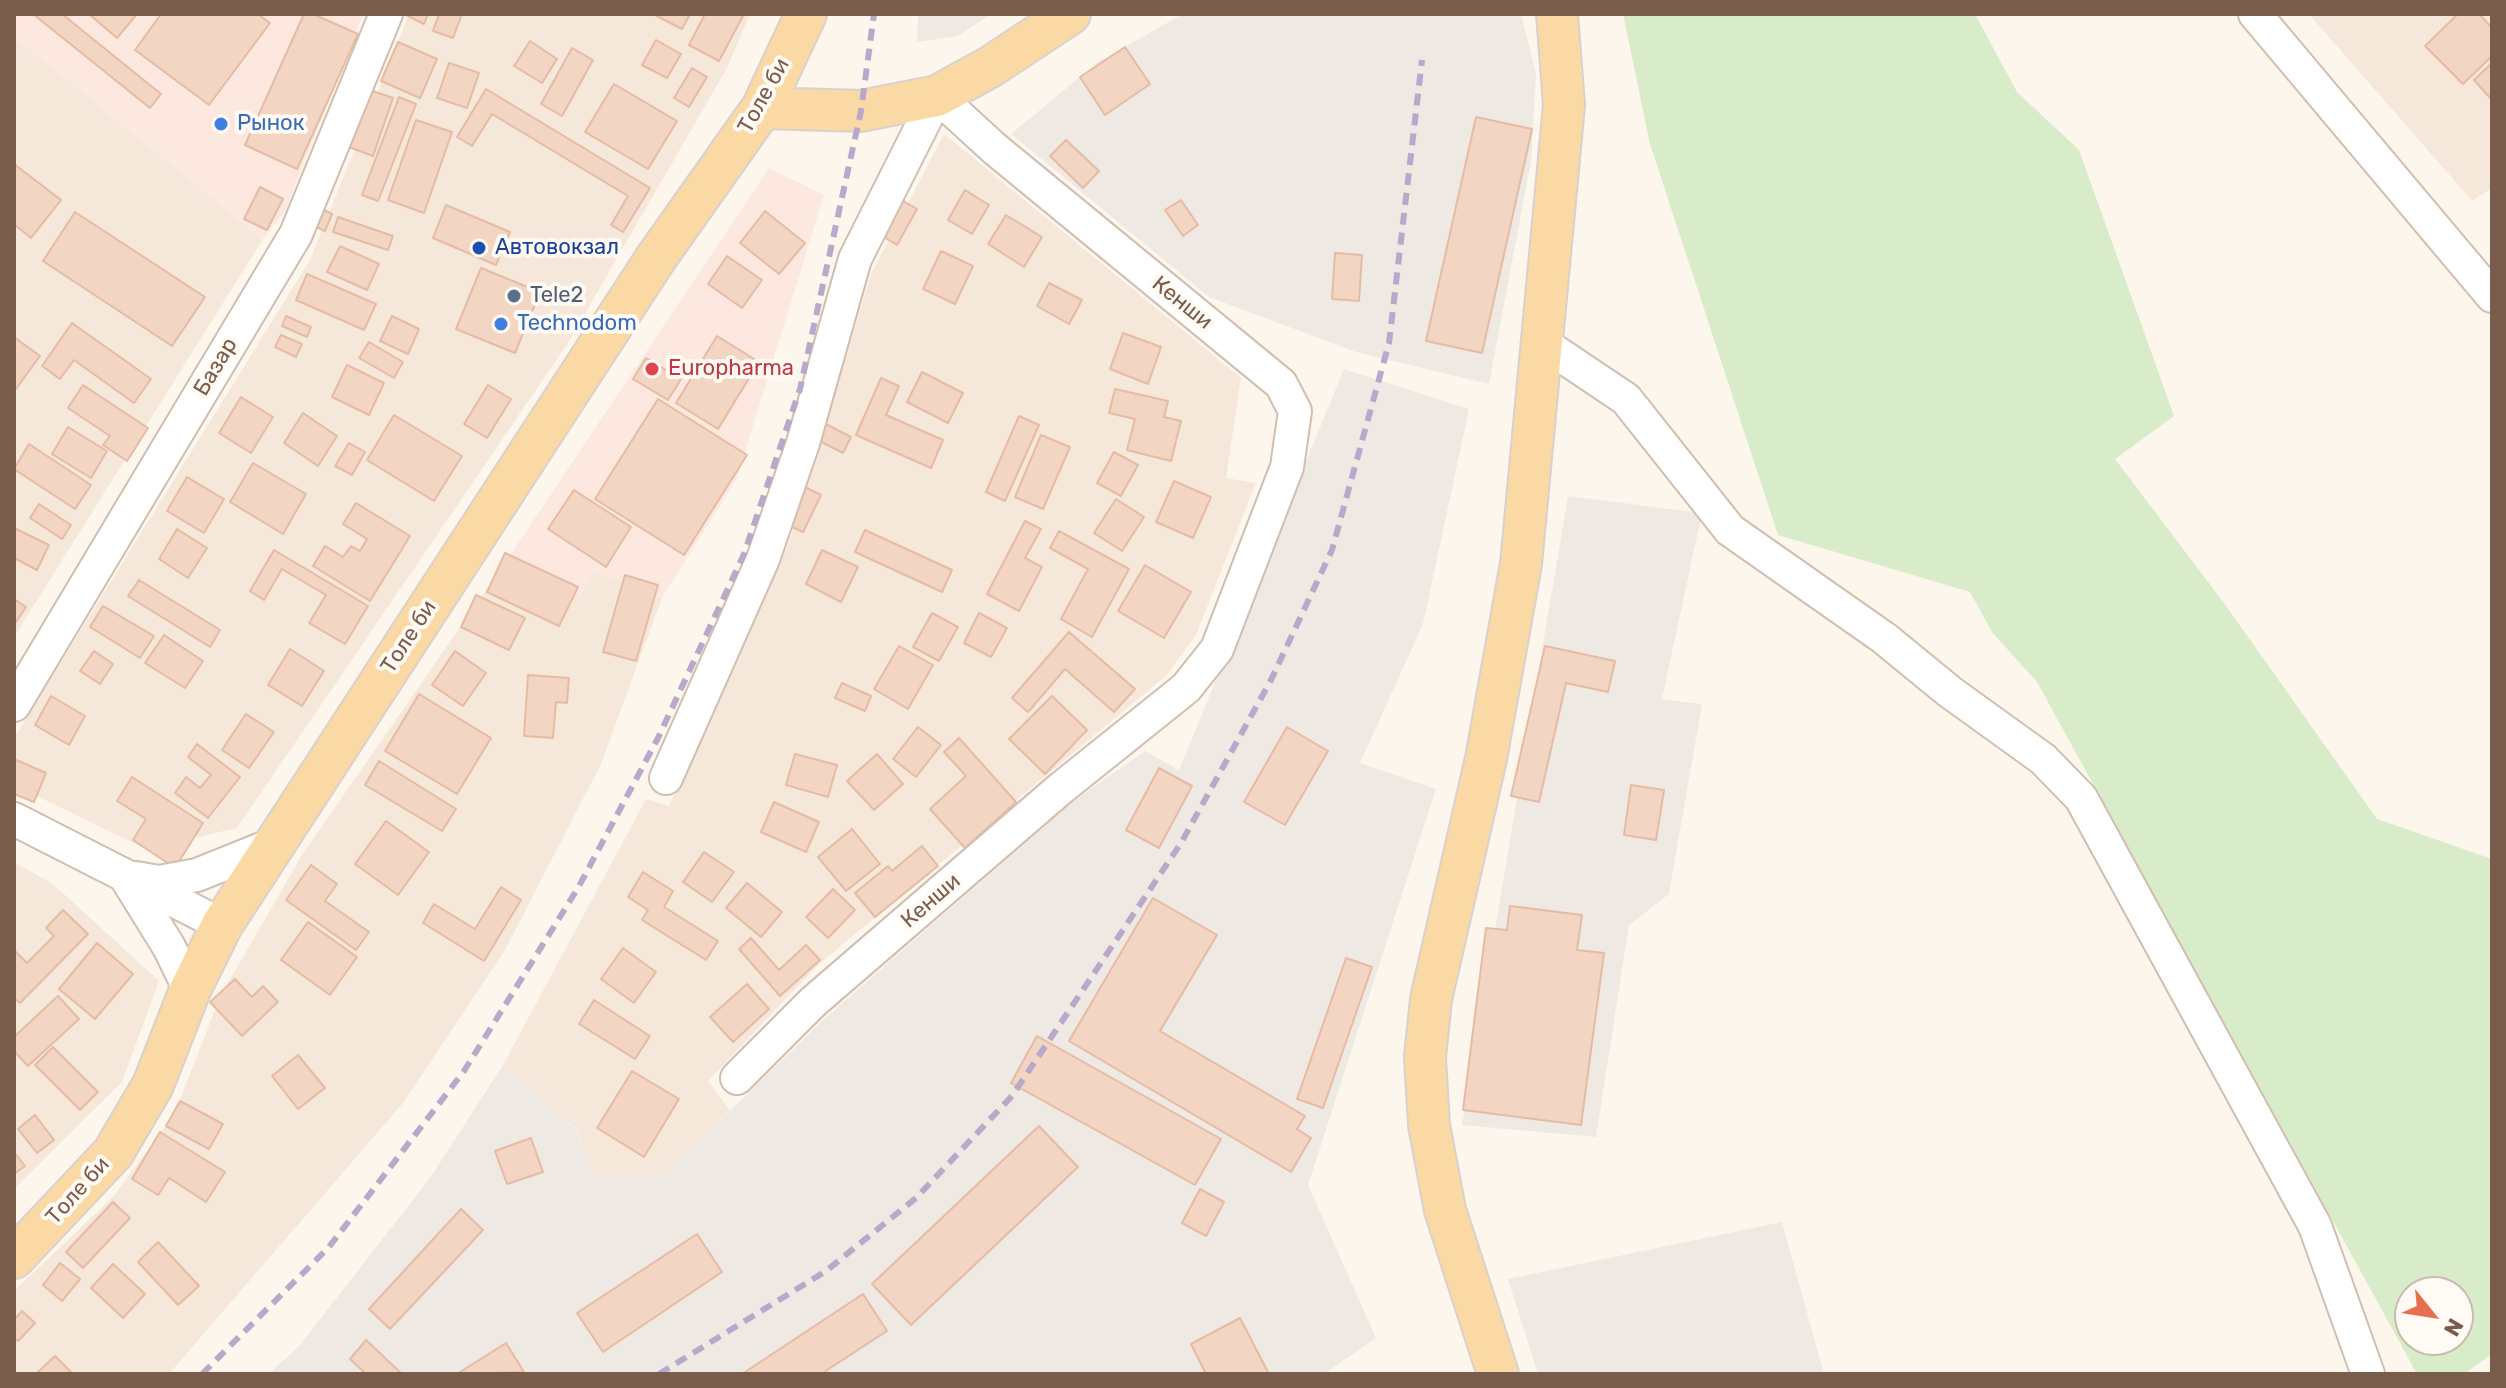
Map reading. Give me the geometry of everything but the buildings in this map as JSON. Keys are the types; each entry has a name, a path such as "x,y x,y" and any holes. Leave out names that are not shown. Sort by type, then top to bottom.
{"main road":[{"name":"Толе би","path":"14,1258 113,1153 153,1085 190,990 222,925 656,258 762,108 806,14"},
{"path":"762,108 861,111 937,96 990,67 1070,14"},
{"path":"1498,1374 1445,1210 1429,1125 1425,1057 1431,999 1486,759 1521,564 1564,105 1557,14"}],"street":[{"name":"Базар","path":"14,705 296,234 386,14"},
{"path":"2255,14 2492,296"},
{"path":"666,778 763,559 803,443 855,259 937,96"},
{"name":"Кенши","path":"737,1078 813,1002 1060,789 1186,688 1217,649 1287,467 1295,411 1281,384 995,149 937,96"},
{"path":"1541,342 1626,399 1730,530 1884,638 1950,692 2043,759 2081,798 2315,1226 2368,1374"},
{"path":"14,819 222,925"},
{"path":"125,876 159,882 197,875 274,844"},
{"path":"125,876 169,947 190,990"}],"shaded area":[{"name":"Рынок","path":"14,14 363,14 285,211 263,239 14,36"},
{"path":"409,14 750,14 727,68 568,343 237,828 146,849 14,785 14,738 310,260"},
{"path":"918,14 991,14 958,36 917,42"},
{"path":"1183,14 1521,14 1536,73 1531,161 1489,384 1356,352 1209,297 1011,134 1098,62"},
{"path":"2309,14 2492,14 2492,188 2472,201"},
{"path":"14,36 263,239 14,637"},
{"path":"944,134 1241,378 1226,478 1256,483 1196,635 1167,675 819,964 708,1081 730,1110 665,1173 597,1179 575,1128 503,1065 646,799 669,806 789,542 872,272"},
{"path":"769,168 824,195 737,478 662,598 597,571 580,594 511,554"},
{"path":"1344,369 1469,409 1423,624 1360,763 1436,789 1308,1185 1376,1338 1324,1374 269,1374 300,1345 430,1178 503,1065 575,1129 597,1179 665,1173 831,1013 1076,799 1145,751 1179,770"},
{"path":"1568,496 1702,513 1662,699 1702,704 1669,894 1629,925 1596,1137 1462,1125"},
{"path":"511,554 580,594 596,571 662,598 601,764 505,950 403,1103 169,1374 14,1374 14,1291 112,1198 174,1115 220,997 302,855"},
{"path":"14,862 53,884 159,981 122,1082 14,1189"},
{"path":"1782,1222 1824,1374 1538,1374 1508,1279"}],"green space":[{"path":"1623,14 1975,14 2017,92 2079,150 2174,416 2115,459 2224,603 2377,819 2492,859 2492,1354 2464,1374 2417,1374 2407,1356 2474,1356 2474,1276 2394,1276 2394,1332 2037,682 1992,632 1970,592 1778,535 1650,144"}],"railway":[{"path":"202,1374 329,1247 464,1071 578,888 658,738 744,554 800,389 861,111 874,14"},
{"path":"659,1374 826,1271 916,1198 1012,1096 1181,843 1271,680 1332,550 1389,343 1422,60"}],"place":[{"name":"Рынок","path":"221,124"},
{"name":"Автовокзал","path":"479,248"},
{"name":"Tele2","path":"514,296"},
{"name":"Technodom","path":"501,324"},
{"name":"Europharma","path":"652,369"}]}
